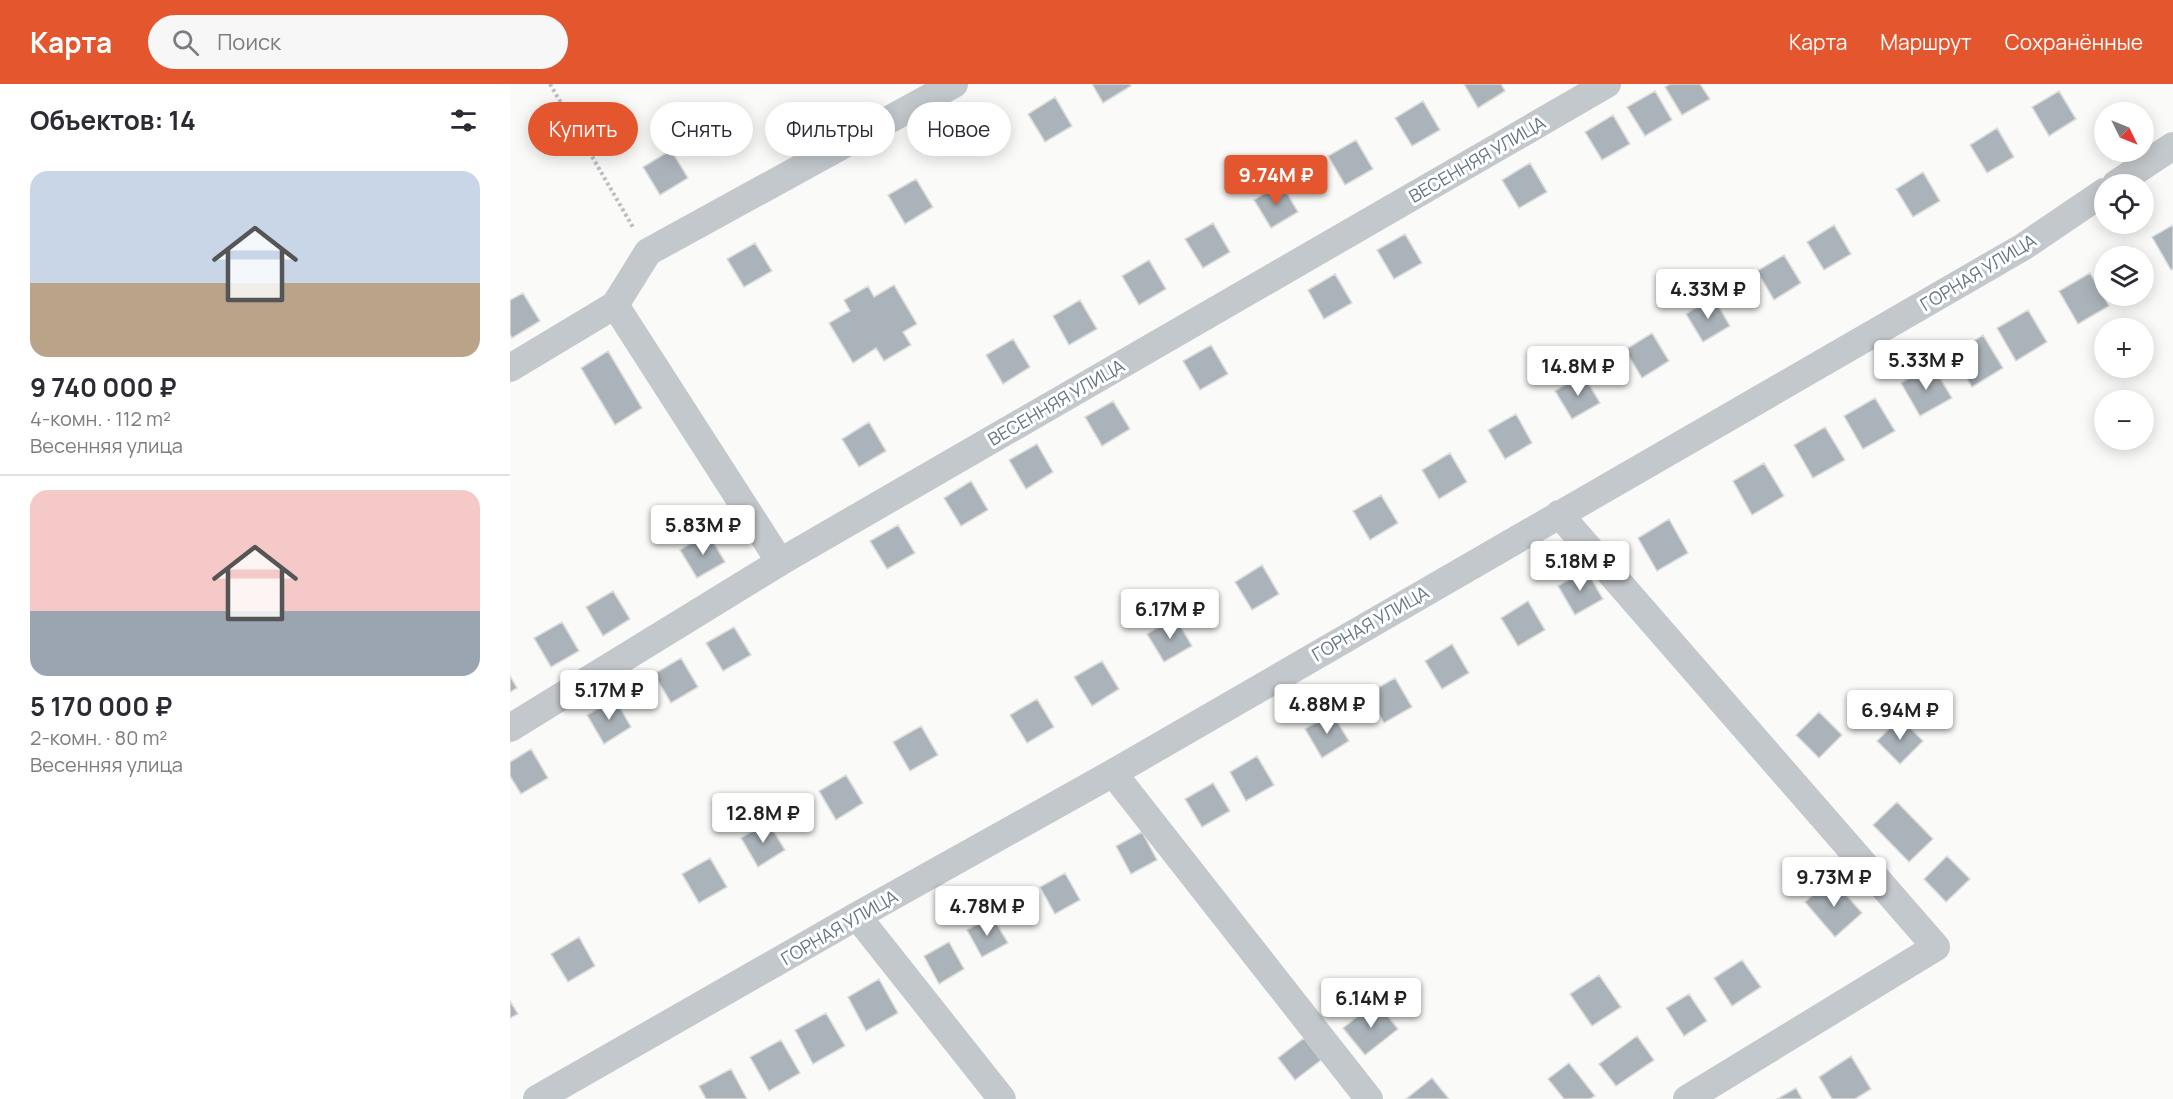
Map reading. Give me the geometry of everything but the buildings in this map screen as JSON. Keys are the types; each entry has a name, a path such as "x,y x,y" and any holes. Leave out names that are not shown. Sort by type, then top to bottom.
{"street":[{"path":"510,368 615,305 648,252 954,84"},
{"name":"ВЕСЕННЯЯ УЛИЦА","path":"510,728 780,562 1607,84"},
{"path":"2131,174 2173,146"},
{"name":"ГОРНАЯ УЛИЦА","path":"537,1099 1113,773 2023,247 2094,199"},
{"path":"615,305 780,562"},
{"path":"1559,514 1936,947 1687,1099"},
{"path":"1113,773 1369,1099"},
{"path":"857,916 1002,1099"}],"path":[{"path":"550,84 648,252"}]}
